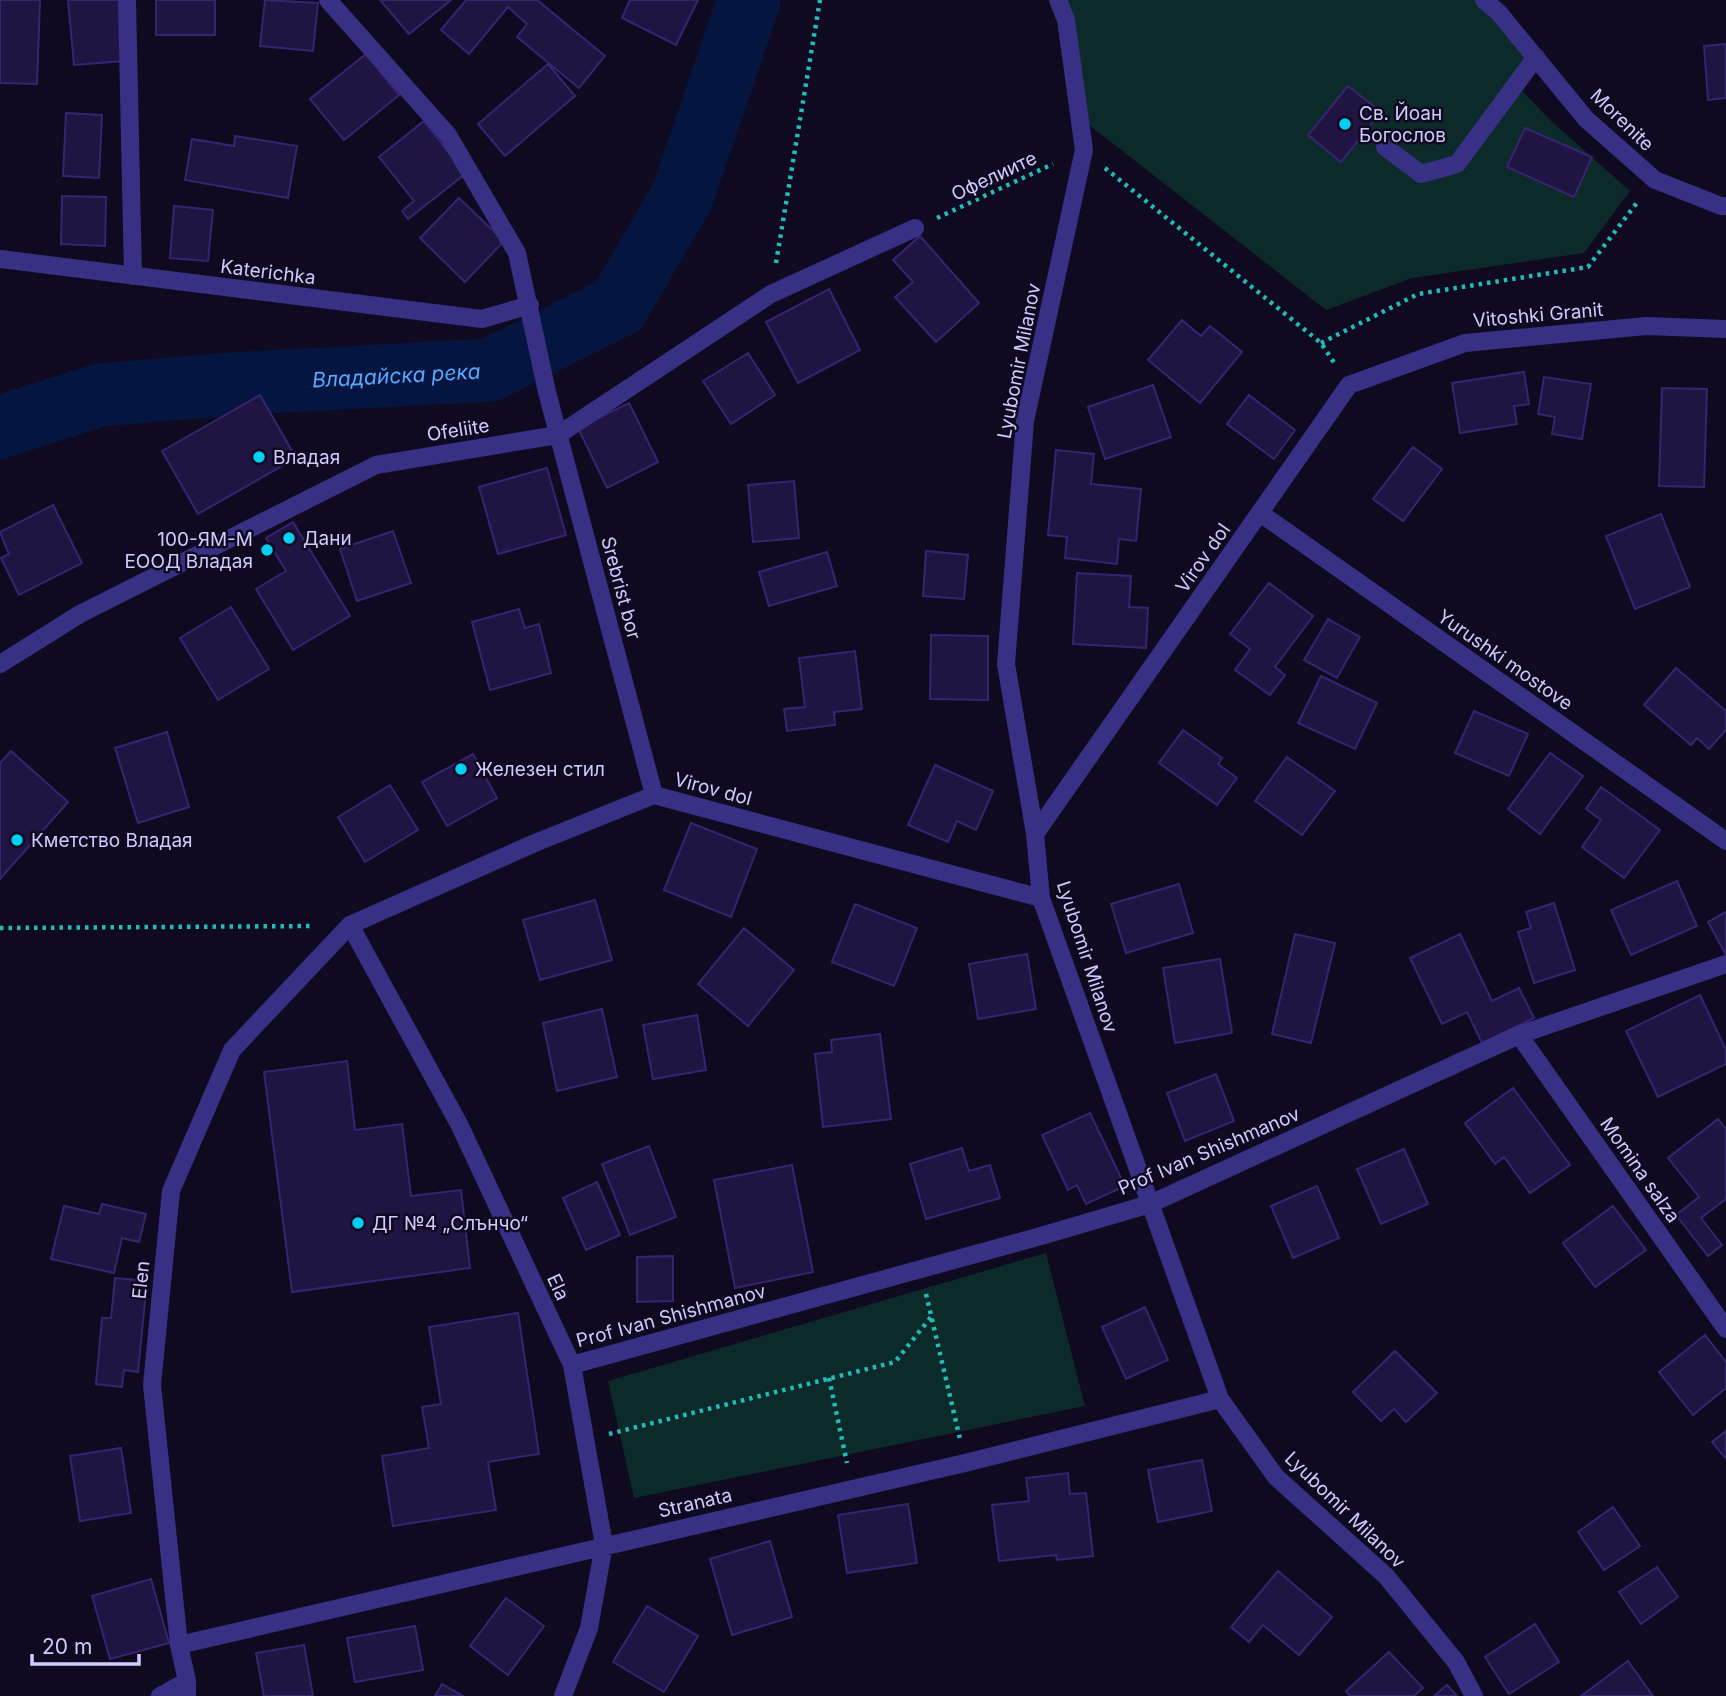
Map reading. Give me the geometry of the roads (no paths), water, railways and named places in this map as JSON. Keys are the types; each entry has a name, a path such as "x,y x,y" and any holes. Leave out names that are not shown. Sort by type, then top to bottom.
{"street":[{"path":"127,0 133,276"},
{"path":"328,0 447,135 517,253 530,305"},
{"name":"Lyubomir Milanov","path":"1058,0 1066,20 1084,150 1025,421 1006,664 1035,834 1041,898 1220,1399 1276,1477 1386,1576 1456,1662 1474,1696"},
{"name":"Morenite","path":"1484,0 1499,13 1586,120 1655,180 1726,206"},
{"path":"1385,147 1421,174 1457,164 1536,57"},
{"name":"Ofeliite","path":"0,664 80,614 376,465 558,435 771,295 915,228"},
{"name":"Katerichka","path":"0,258 482,319 530,305"},
{"name":"Srebrist bor","path":"530,305 547,392 653,794"},
{"name":"Vitoshki Granit","path":"1261,513 1349,385 1465,343 1646,326 1726,329"},
{"name":"Virov dol","path":"1035,834 1261,513"},
{"name":"Yurushki mostove","path":"1261,513 1726,841"},
{"name":"Virov dol","path":"350,925 653,794 1041,898"},
{"name":"Ela","path":"350,925 459,1124 572,1365 604,1545 589,1629 563,1696"},
{"name":"Elen","path":"187,1688 179,1645 152,1385 171,1191 232,1050 350,925"},
{"name":"Prof Ivan Shishmanov","path":"572,1365 1150,1204 1520,1035 1726,964"},
{"name":"Momina salza","path":"1520,1035 1726,1329"},
{"name":"Stranata","path":"179,1645 965,1463 1220,1399"},
{"path":"160,1696 187,1688"}],"waterway":[{"name":"Владайска река","path":"0,427 100,395 231,384 490,370 618,306 682,197 749,0"}],"place":[{"name":"Св. Йоан Богослов","path":"1345,124"},
{"name":"Владая","path":"259,457"},
{"name":"Дани","path":"289,538"},
{"name":"100-ЯМ-М ЕООД Владая","path":"267,550"},
{"name":"Железен стил","path":"461,769"},
{"name":"Кметство Владая","path":"17,840"},
{"name":"ДГ №4 „Слънчо“","path":"358,1223"}]}
